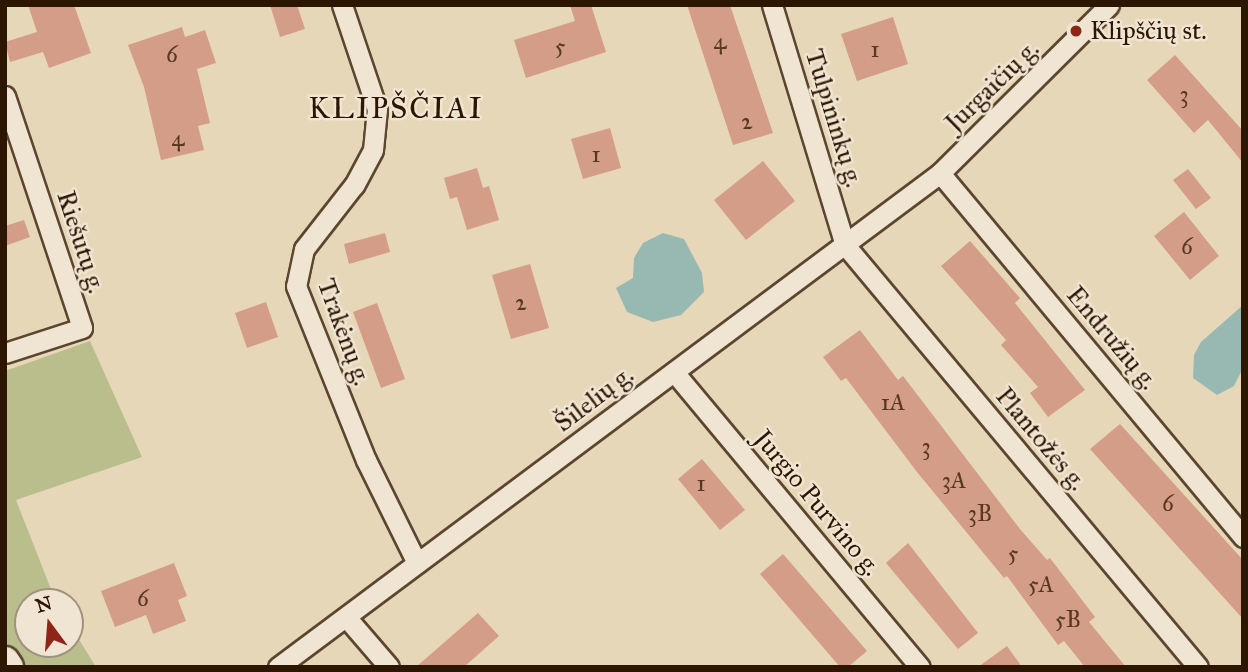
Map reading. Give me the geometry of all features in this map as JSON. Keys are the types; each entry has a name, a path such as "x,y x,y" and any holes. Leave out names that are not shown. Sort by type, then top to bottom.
{"main road":[{"path":"5,661 9,667"}],"street":[{"name":"Trakėnų g.","path":"342,5 377,109 373,150 354,185 304,248 296,286 366,460 417,564"},
{"name":"Tulpininkų g.","path":"772,5 845,245"},
{"name":"Jurgaičių g.","path":"940,173 1018,100 1109,5"},
{"name":"Riešutų g.","path":"5,96 82,328 5,353"},
{"name":"Šilelių g.","path":"278,667 940,173"},
{"name":"Endružių g.","path":"940,173 1243,537"},
{"name":"Plantožės g.","path":"845,245 1198,667"},
{"name":"Jurgio Purvino g.","path":"674,372 920,667"},
{"path":"346,617 389,667"}],"green space":[{"path":"90,341 142,457 16,500 51,588 14,588 14,658 84,658 84,648 96,667 19,667 5,646 5,371"}],"water":[{"path":"663,233 684,239 702,273 704,292 681,315 653,322 627,312 616,288 633,278 634,258 643,243"},
{"path":"1243,305 1243,368 1234,386 1217,395 1193,378 1194,355 1201,342"}],"building":[{"path":"28,5 74,5 91,53 49,68 43,52 10,62 5,42 37,32"},
{"path":"270,5 297,5 305,29 280,37"},
{"path":"570,5 591,5 606,52 526,78 514,40 575,21"},
{"path":"687,5 730,5 773,133 733,145"},
{"path":"893,17 908,64 857,81 841,34"},
{"path":"182,27 185,37 205,30 216,63 197,69 210,123 198,126 204,150 161,160 144,87 128,45"},
{"path":"1175,55 1243,131 1243,163 1208,120 1194,133 1147,80"},
{"path":"610,128 621,168 583,179 571,139"},
{"path":"763,161 795,201 746,240 714,200"},
{"path":"477,168 483,188 489,186 499,220 467,230 457,197 450,199 444,178"},
{"path":"1188,169 1211,198 1196,209 1173,180"},
{"path":"1184,212 1219,256 1190,280 1154,236"},
{"path":"24,220 30,237 5,246 5,226"},
{"path":"385,233 390,252 349,264 344,244"},
{"path":"970,241 1020,298 1015,303 1085,390 1048,417 1030,393 1038,387 1001,345 1006,340 941,266"},
{"path":"530,264 549,328 511,339 492,275"},
{"path":"266,302 278,337 247,348 235,313"},
{"path":"377,303 405,379 381,388 353,312"},
{"path":"860,330 898,380 903,376 1020,529 1047,560 1050,558 1095,617 1089,622 1126,667 1085,667 1064,641 1058,645 1007,576 1004,578 917,472 846,378 841,381 823,357"},
{"path":"1120,424 1243,560 1243,619 1090,449"},
{"path":"702,459 745,510 720,530 678,479"},
{"path":"908,543 978,633 958,649 886,563"},
{"path":"783,554 867,651 848,667 840,667 760,574"},
{"path":"174,563 187,596 178,600 186,621 153,634 146,615 115,627 101,591"},
{"path":"478,613 499,636 464,667 416,667"},
{"path":"1007,646 1022,667 978,667"}],"place":[{"name":"Klipščių st.","path":"1076,31"}],"district":[{"name":"KLIPŠČIAI","path":"396,108"}]}
